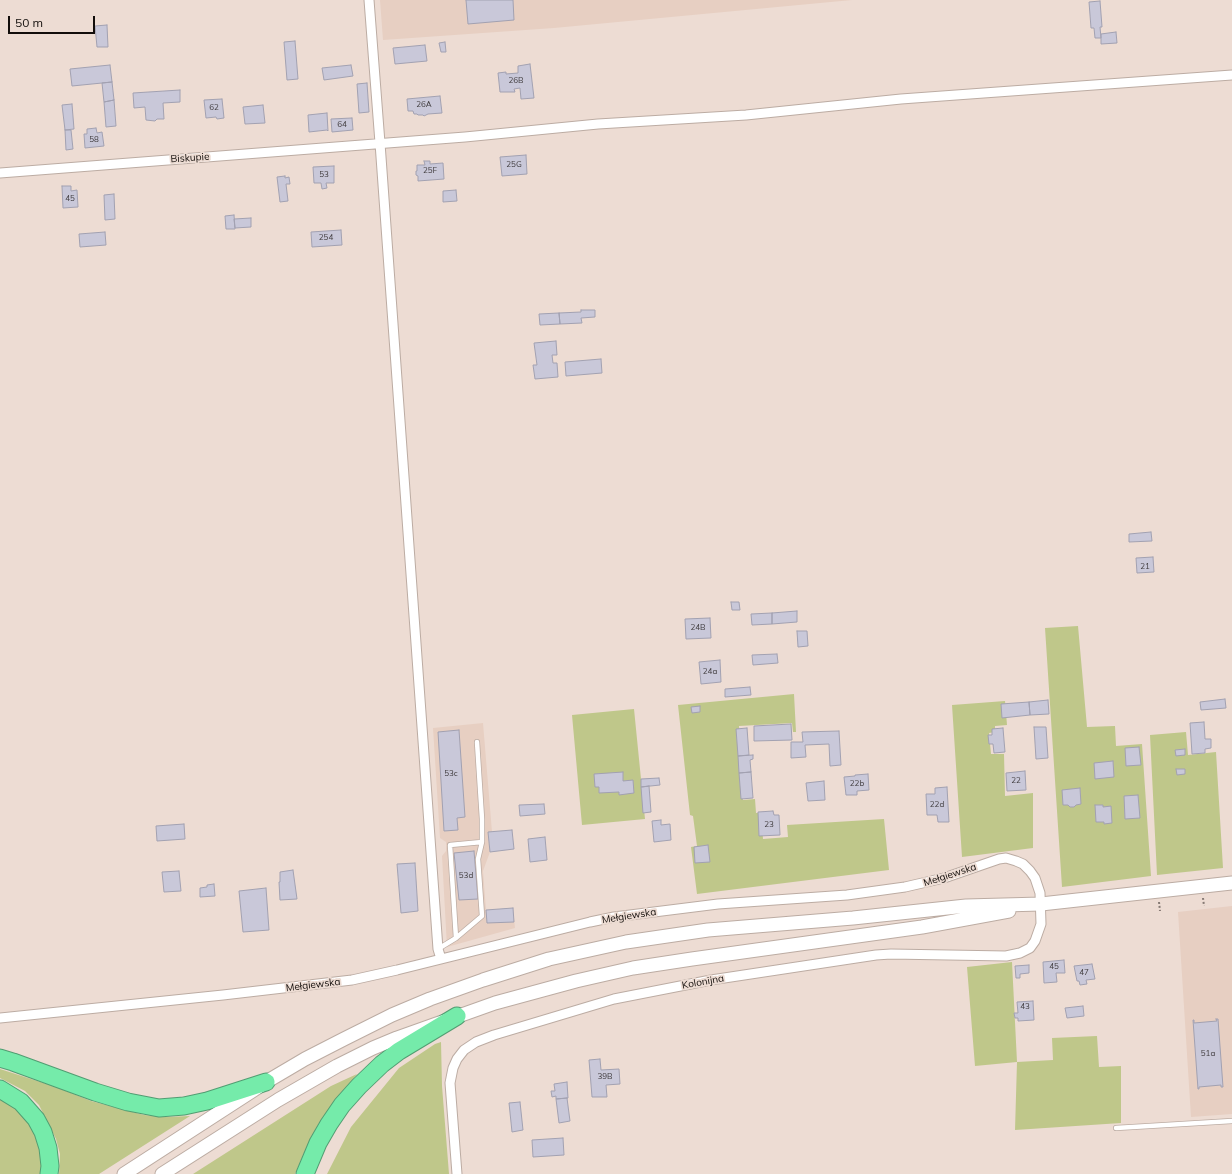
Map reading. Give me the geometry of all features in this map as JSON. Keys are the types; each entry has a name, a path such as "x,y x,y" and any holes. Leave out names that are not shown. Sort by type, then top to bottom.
{"highway":[{"path":"305,1174 318,1143 329,1124 342,1105 359,1086 382,1064 399,1051 457,1016"},
{"path":"0,1058 95,1092 128,1102 159,1108 184,1106 207,1101 266,1082"},
{"path":"0,1089 21,1102 36,1119 43,1132 48,1148 50,1166 49,1174"}],"main road":[{"path":"162,1174 272,1104 337,1066 382,1044 457,1016 547,988 626,970 692,959 922,927 1041,904 1232,883"},
{"path":"124,1174 266,1082 305,1059 411,1007 508,972 586,950 654,937 708,930 853,918 966,906 1041,904"}],"street":[{"path":"369,0 438,949 441,959"},
{"name":"Biskupie","path":"0,172 380,143 598,124 746,115 901,99 1232,75"},
{"name":"Mełgiewska","path":"0,1018 216,996 352,980 590,922 640,913 718,904 847,895 905,887 944,878 1006,858 1023,864 1030,871 1038,886 1041,904"},
{"name":"Kolonijna","path":"457,1174 450,1083 453,1068 457,1059 464,1050 476,1042 494,1035 614,999 711,980 876,955 1006,956 1020,953 1030,948 1036,941 1040,924 1041,904"}],"lane":[{"path":"438,949 456,938 482,916 478,859 482,842 482,819 477,742"},
{"path":"456,938 450,845 482,842"},
{"path":"1116,1128 1232,1121"}],"shaded area":[{"path":"380,0 852,0 554,28 383,40"},
{"path":"483,723 492,832 488,833 490,852 483,871 486,910 513,908 515,928 447,947 442,856 446,851 446,842 440,838 433,728"},
{"path":"1232,906 1232,1114 1191,1117 1178,912"}],"green space":[{"path":"1078,626 1087,727 1115,726 1116,746 1142,744 1151,876 1062,887 1045,628"},
{"path":"794,694 796,732 793,732 792,723 739,726 743,800 755,799 756,813 761,813 763,839 788,837 787,825 884,819 889,870 697,894 691,847 697,846 693,816 690,815 678,705"},
{"path":"1005,701 1007,725 995,726 995,732 989,733 991,754 1004,754 1005,796 1033,793 1033,848 962,857 952,705"},
{"path":"634,709 645,819 582,825 572,715"},
{"path":"1186,732 1188,755 1216,752 1223,868 1157,875 1150,735"},
{"path":"1012,962 1017,1062 975,1066 967,967"},
{"path":"1097,1036 1099,1067 1121,1066 1121,1123 1015,1130 1017,1062 1053,1060 1052,1038"},
{"path":"441,1042 442,1086 449,1174 327,1174 351,1127 399,1068 435,1044"},
{"path":"0,1069 56,1087 91,1101 144,1115 166,1117 190,1116 99,1174 59,1174 60,1154 56,1139 39,1105 25,1091 0,1078"},
{"path":"357,1074 319,1123 295,1174 193,1174 331,1086"},
{"path":"0,1098 11,1104 22,1114 33,1130 40,1149 42,1168 41,1174 0,1174"}],"building":[{"path":"466,0 513,0 514,20 468,24"},
{"path":"1100,1 1102,27 1100,27 1101,38 1095,38 1094,28 1091,28 1089,2"},
{"path":"107,25 108,47 97,47 95,26"},
{"path":"1116,32 1117,43 1101,44 1101,34"},
{"path":"295,41 298,79 287,80 284,42"},
{"path":"445,42 446,52 441,52 439,43"},
{"path":"425,45 427,61 395,64 393,48"},
{"path":"530,64 534,98 521,99 520,88 514,89 515,92 500,92 498,73 518,73 518,66"},
{"path":"110,65 112,82 72,86 70,69"},
{"path":"351,65 353,76 324,80 322,68"},
{"path":"112,82 114,100 104,102 102,83"},
{"path":"367,83 369,112 359,113 357,84"},
{"path":"180,90 180,102 163,103 164,119 157,119 155,121 146,120 145,107 134,108 133,93"},
{"path":"440,96 442,113 428,114 424,116 414,114 413,111 408,111 407,99"},
{"path":"222,99 224,118 206,118 204,100"},
{"path":"114,100 116,126 106,127 104,102"},
{"path":"72,104 74,129 65,130 62,105"},
{"path":"263,105 265,123 245,124 243,107"},
{"path":"327,113 328,131 309,132 308,115"},
{"path":"352,118 353,130 332,132 331,119"},
{"path":"96,128 97,133 102,132 104,146 85,148 84,134 87,134 87,129"},
{"path":"65,130 71,130 73,149 66,150"},
{"path":"526,155 527,174 502,176 500,157"},
{"path":"424,161 430,161 430,164 443,163 444,179 418,181 418,176 416,175 417,165 425,165"},
{"path":"334,166 334,183 326,183 327,188 322,189 321,183 314,183 313,167"},
{"path":"285,176 285,178 289,177 290,184 286,184 288,201 280,202 277,177"},
{"path":"62,186 71,186 71,191 77,190 78,207 63,208"},
{"path":"456,190 457,201 443,202 443,191"},
{"path":"114,194 115,219 105,220 104,195"},
{"path":"234,215 235,229 226,229 225,216"},
{"path":"251,218 251,227 235,228 234,219"},
{"path":"341,230 342,245 312,247 311,232"},
{"path":"105,232 106,245 80,247 79,234"},
{"path":"581,310 595,310 595,317 581,318 582,323 560,324 559,313 581,312"},
{"path":"559,313 560,324 540,325 539,314"},
{"path":"556,341 557,355 552,355 553,363 557,363 558,377 535,379 533,365 537,365 534,343"},
{"path":"601,359 602,373 566,376 565,362"},
{"path":"1151,532 1152,541 1129,542 1129,534"},
{"path":"1153,557 1154,572 1137,573 1136,558"},
{"path":"731,602 739,602 740,610 732,610"},
{"path":"797,611 797,622 772,624 772,613"},
{"path":"772,613 772,624 752,625 751,614"},
{"path":"710,618 711,638 686,639 685,619"},
{"path":"797,631 807,631 808,646 798,647"},
{"path":"777,654 778,663 753,665 752,655"},
{"path":"720,660 721,682 701,684 699,662"},
{"path":"750,687 751,695 725,697 725,689"},
{"path":"1225,699 1226,708 1201,710 1200,702"},
{"path":"1048,700 1049,714 1030,715 1029,702"},
{"path":"1029,702 1030,715 1002,718 1001,704"},
{"path":"700,706 700,712 692,713 691,707"},
{"path":"1204,722 1205,739 1211,739 1211,748 1205,749 1205,753 1192,754 1190,723"},
{"path":"791,724 792,740 754,741 754,726"},
{"path":"1034,727 1046,727 1048,758 1036,759"},
{"path":"747,728 749,755 738,756 736,729"},
{"path":"1003,728 1005,752 994,753 993,744 989,744 988,735 992,735 992,729"},
{"path":"459,730 465,817 457,818 458,830 444,831 438,732"},
{"path":"839,731 841,765 830,766 829,744 805,745 806,757 791,758 791,742 803,742 802,732"},
{"path":"1139,747 1141,765 1126,766 1125,748"},
{"path":"1185,749 1185,755 1176,756 1175,750"},
{"path":"753,755 753,759 750,760 751,772 739,773 738,756"},
{"path":"1113,761 1114,777 1095,779 1094,763"},
{"path":"1176,769 1185,769 1185,774 1177,775"},
{"path":"1025,771 1026,790 1007,791 1006,773"},
{"path":"623,772 623,781 633,780 634,793 619,795 619,792 599,793 599,787 595,787 594,774"},
{"path":"751,772 753,798 741,799 739,773"},
{"path":"868,774 869,790 857,791 857,795 846,795 844,777"},
{"path":"659,778 660,785 641,787 641,779"},
{"path":"824,781 825,800 808,801 806,783"},
{"path":"649,786 651,812 643,813 641,787"},
{"path":"947,787 949,822 938,822 937,815 927,815 926,794 935,794 935,788"},
{"path":"1080,788 1081,804 1074,807 1063,805 1062,790"},
{"path":"1138,795 1140,818 1125,819 1124,796"},
{"path":"544,804 545,814 520,816 519,805"},
{"path":"1095,805 1103,805 1103,807 1111,806 1112,823 1104,824 1104,822 1096,822"},
{"path":"773,811 774,815 779,815 780,835 759,836 758,812"},
{"path":"661,820 661,825 670,824 671,840 654,842 652,821"},
{"path":"184,824 185,839 157,841 156,826"},
{"path":"512,830 514,849 490,852 488,832"},
{"path":"545,837 547,860 530,862 528,839"},
{"path":"708,845 710,862 695,863 694,847"},
{"path":"474,851 478,899 459,900 454,853"},
{"path":"415,863 418,911 401,913 397,864"},
{"path":"293,870 297,899 280,900 280,872"},
{"path":"179,871 181,891 164,892 162,872"},
{"path":"214,884 215,896 200,897 200,888"},
{"path":"266,888 269,930 243,932 239,891"},
{"path":"513,908 514,922 487,923 486,910"},
{"path":"1064,960 1065,973 1056,973 1057,982 1044,983 1043,962"},
{"path":"1092,964 1095,979 1086,980 1087,984 1080,985 1079,981 1077,981 1074,966"},
{"path":"1029,965 1029,973 1020,974 1020,978 1016,978 1015,966"},
{"path":"1033,1001 1034,1020 1018,1021 1018,1018 1015,1018 1014,1013 1018,1013 1017,1002"},
{"path":"1083,1006 1084,1016 1067,1018 1065,1008"},
{"path":"1216,1019 1218,1019 1223,1087 1221,1087 1221,1085 1199,1087 1198,1089 1193,1020 1194,1023 1217,1021"},
{"path":"600,1059 601,1070 619,1069 620,1084 606,1085 607,1097 592,1097 589,1060"},
{"path":"567,1082 568,1098 556,1099 556,1096 552,1097 551,1091 555,1091 554,1084"},
{"path":"567,1098 570,1121 559,1123 556,1099"},
{"path":"520,1102 523,1130 512,1132 509,1103"},
{"path":"563,1138 564,1155 533,1157 532,1140"}]}
